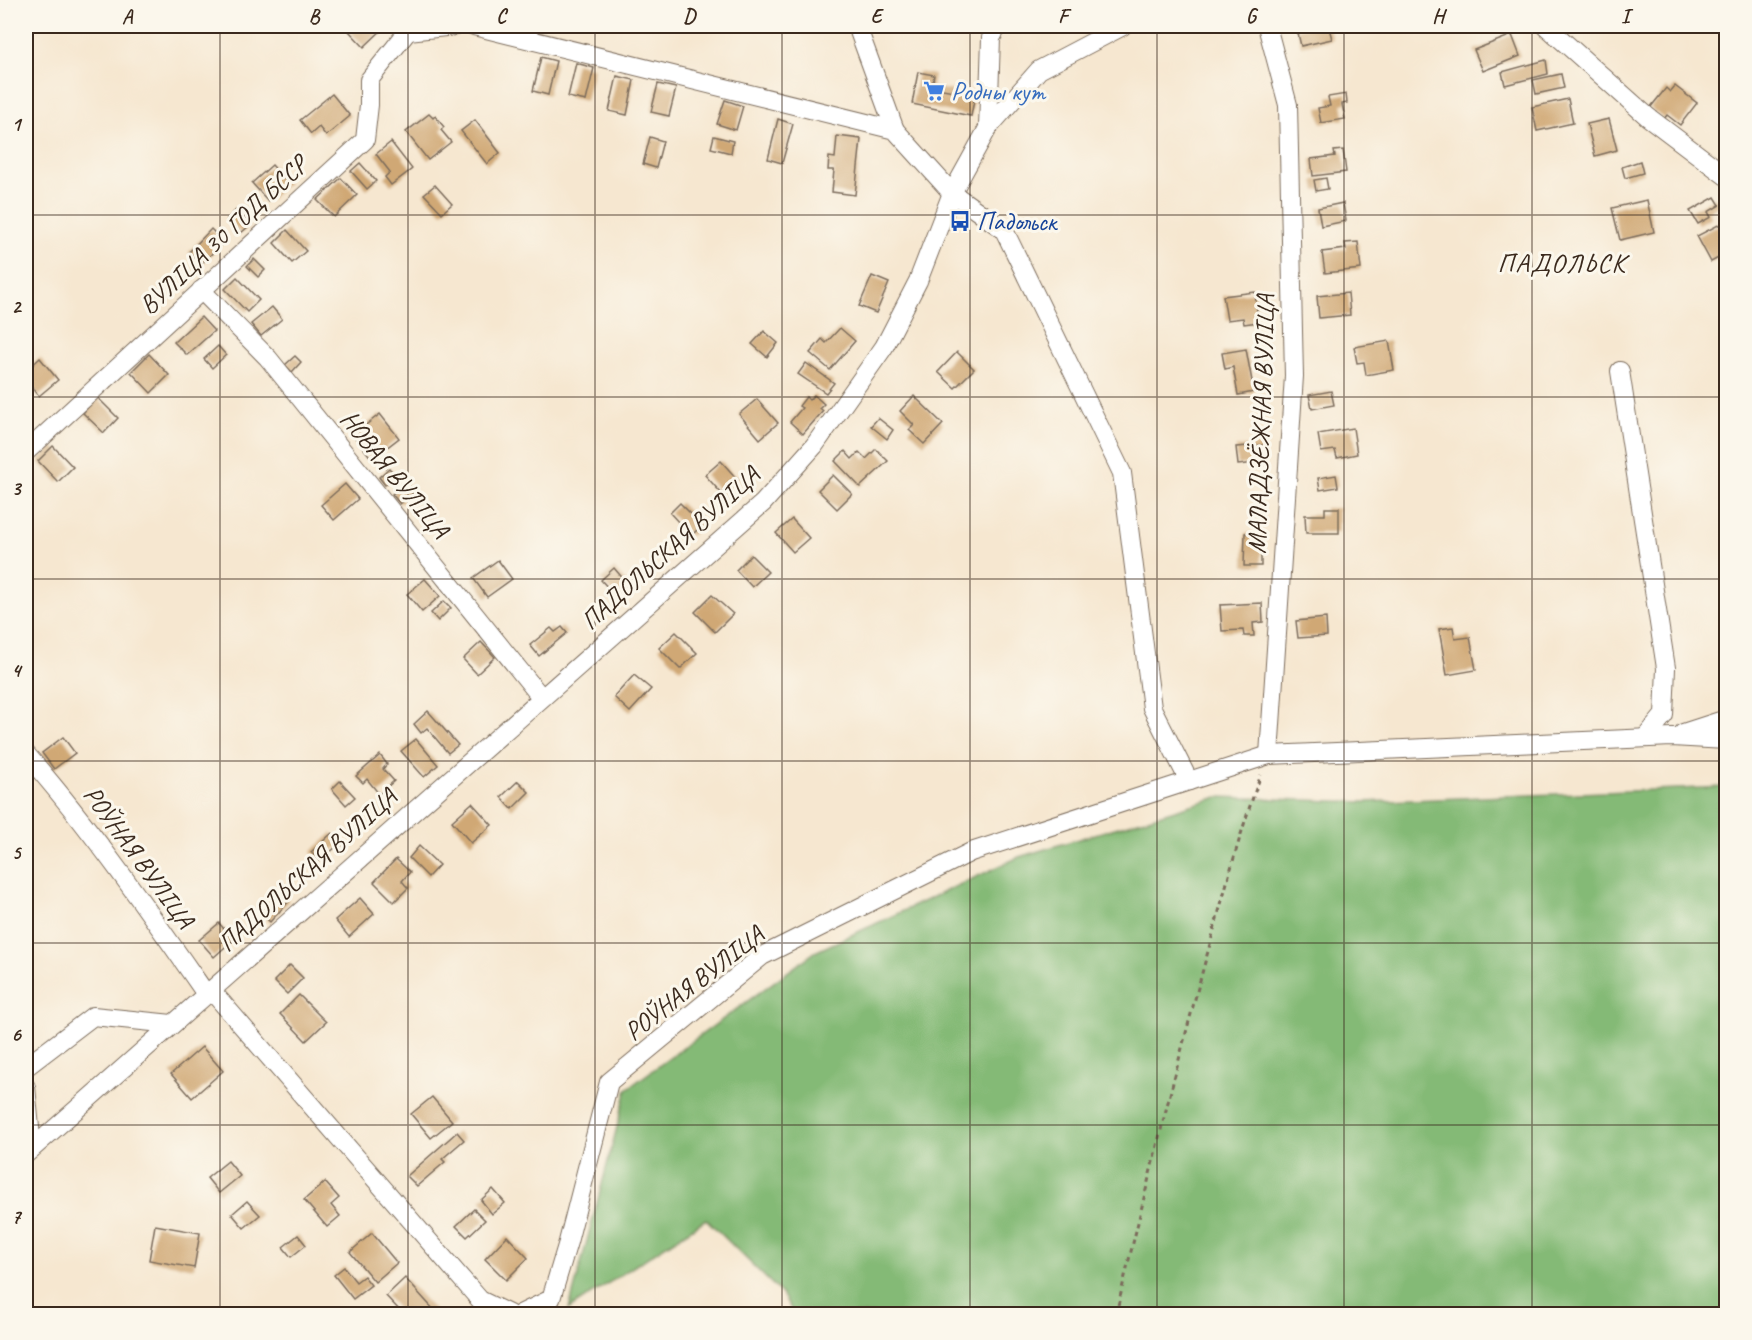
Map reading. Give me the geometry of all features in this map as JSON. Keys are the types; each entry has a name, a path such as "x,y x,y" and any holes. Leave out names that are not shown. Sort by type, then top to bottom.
{"street":[{"name":"ВУЛІЦА 30 ГОД БССР","path":"26,452 365,140 369,80 409,28 455,26"},
{"path":"474,26 896,130"},
{"path":"857,26 896,130 952,192 1004,230 1122,473 1152,708 1189,781 1269,755 1672,737 1726,740"},
{"name":"ПАДОЛЬСКАЯ ВУЛІЦА","path":"29,1151 763,503 814,446 884,347 918,281 952,192 988,128 992,38 998,26"},
{"path":"988,128 1039,70 1123,26"},
{"name":"МАЛАДЗЁЖНАЯ ВУЛІЦА","path":"1267,26 1288,105 1294,376 1269,755"},
{"path":"1546,26 1648,117 1726,176"},
{"name":"НОВАЯ ВУЛІЦА","path":"201,290 268,358 541,697"},
{"path":"1620,371 1666,668 1664,715 1645,738"},
{"path":"1672,737 1726,719"},
{"name":"РОЎНАЯ ВУЛІЦА","path":"26,754 61,794 209,992 478,1307 509,1314"},
{"name":"РОЎНАЯ ВУЛІЦА","path":"520,1314 551,1299 609,1082 762,956 971,852 1189,781"},
{"path":"26,1067 93,1016 172,1024"},
{"path":"26,1087 29,1151"}],"path":[{"path":"1116,1314 1153,1158 1198,988 1245,818 1269,755"}],"green space":[{"path":"1726,787 1726,1314 794,1314 782,1294 706,1219 569,1309 627,1089 815,952 1019,857 1218,797 1364,802"}],"building":[{"path":"354,26 386,26 364,47 349,31"},
{"path":"1335,26 1329,28 1332,39 1301,46 1297,29"},
{"path":"1512,35 1520,56 1483,71 1474,50"},
{"path":"541,57 556,61 548,95 533,91"},
{"path":"1546,60 1548,74 1505,85 1502,72"},
{"path":"576,63 594,68 586,101 568,97"},
{"name":"Родны кут","path":"918,72 934,75 932,87 975,95 971,116 912,104"},
{"path":"1561,74 1564,88 1536,94 1533,80"},
{"path":"617,76 634,80 627,115 609,111"},
{"path":"658,84 676,88 669,116 651,112"},
{"path":"1675,86 1697,103 1680,125 1667,115 1664,119 1650,108 1666,88 1670,92"},
{"path":"332,94 350,116 326,136 319,127 311,134 300,120"},
{"path":"1346,94 1347,103 1342,104 1345,119 1321,123 1318,108 1330,106 1328,97"},
{"path":"1568,99 1573,123 1537,131 1532,107"},
{"path":"725,100 743,106 736,130 717,124"},
{"path":"429,114 433,118 435,116 444,127 441,130 451,142 428,160 406,132"},
{"path":"778,119 793,124 782,163 768,159"},
{"path":"1609,119 1617,150 1595,156 1587,124"},
{"path":"475,120 500,153 487,164 461,131"},
{"path":"714,136 733,141 731,153 711,148"},
{"path":"837,136 861,139 855,195 832,192 834,170 828,170 829,157 835,158"},
{"path":"650,137 663,141 656,168 643,164"},
{"path":"391,142 412,169 391,185 385,177 390,172 376,154"},
{"path":"1343,150 1346,172 1313,176 1311,159 1335,156 1334,151"},
{"path":"1640,161 1643,173 1625,178 1622,167"},
{"path":"360,163 376,181 367,189 351,171"},
{"path":"272,165 288,183 268,201 252,183"},
{"path":"341,178 357,195 334,217 317,200"},
{"path":"1326,178 1328,189 1316,191 1314,180"},
{"path":"435,185 452,204 442,213 424,194"},
{"path":"1715,197 1720,205 1708,212 1711,217 1698,224 1690,211"},
{"path":"1647,200 1654,232 1620,240 1612,208"},
{"path":"1343,203 1346,221 1321,226 1318,208"},
{"path":"236,210 250,225 241,233 227,219"},
{"path":"1726,221 1726,254 1711,262 1697,236"},
{"path":"211,229 224,242 201,264 189,252"},
{"path":"287,230 306,251 292,263 274,243"},
{"path":"1358,242 1361,269 1325,273 1322,252 1346,249 1345,243"},
{"path":"254,259 265,270 258,277 247,266"},
{"path":"872,276 889,283 876,313 859,306"},
{"path":"237,277 259,300 247,312 225,289"},
{"path":"1255,292 1258,322 1244,324 1243,318 1227,320 1223,296"},
{"path":"1348,293 1350,315 1319,318 1317,296"},
{"path":"272,307 282,319 261,336 251,324"},
{"path":"201,317 214,331 187,355 174,342"},
{"path":"840,328 855,341 830,370 810,353 822,339 826,343"},
{"path":"764,331 778,343 767,357 752,344"},
{"path":"1389,341 1394,370 1366,375 1364,362 1357,363 1354,347"},
{"path":"218,346 226,355 212,368 204,359"},
{"path":"1246,349 1254,392 1238,395 1233,367 1225,369 1222,353"},
{"path":"957,352 974,369 955,388 938,372"},
{"path":"149,354 169,375 151,393 131,372"},
{"path":"295,356 301,362 292,372 285,365"},
{"path":"40,358 58,380 39,396 26,379 26,371"},
{"path":"806,363 834,383 826,393 798,374"},
{"path":"1331,391 1334,405 1312,409 1309,395"},
{"path":"814,395 824,404 820,408 823,411 803,434 790,422 802,408 799,406 806,397 809,400"},
{"path":"914,396 943,424 924,444 909,430 914,425 900,411"},
{"path":"97,397 118,418 104,433 83,413"},
{"path":"757,399 778,423 760,439 739,414"},
{"path":"380,414 399,438 372,459 353,435"},
{"path":"878,418 893,430 887,439 871,426"},
{"path":"1353,428 1357,454 1337,458 1335,450 1321,452 1318,434"},
{"path":"1263,445 1265,462 1238,465 1236,447"},
{"path":"53,446 73,467 58,482 38,461"},
{"path":"876,449 888,461 860,487 835,461 845,451 852,459 859,452 866,459"},
{"path":"721,461 738,480 722,494 705,475"},
{"path":"389,468 396,476 385,485 379,477"},
{"path":"833,475 852,494 837,509 818,490"},
{"path":"1336,475 1338,487 1320,490 1318,478"},
{"path":"406,483 414,492 400,504 392,494"},
{"path":"345,484 358,499 334,520 321,505"},
{"path":"680,503 702,525 691,536 670,513"},
{"path":"1325,508 1339,508 1339,533 1306,533 1305,515 1325,515"},
{"path":"792,519 809,538 793,552 776,533"},
{"path":"1245,533 1261,533 1261,566 1244,566"},
{"path":"751,555 768,572 752,587 736,570"},
{"path":"498,560 512,579 487,597 473,578"},
{"path":"614,568 632,589 619,600 601,580"},
{"path":"425,579 440,596 422,612 407,594"},
{"path":"712,595 733,614 715,632 695,612"},
{"path":"444,601 451,608 438,621 431,613"},
{"path":"1262,603 1263,622 1253,623 1254,636 1244,636 1243,630 1222,631 1220,605"},
{"path":"1326,618 1327,636 1298,638 1296,621"},
{"path":"562,627 567,633 539,656 530,645 551,628 555,632"},
{"path":"1453,627 1455,639 1470,637 1476,670 1447,675 1439,629"},
{"path":"676,632 697,653 680,669 659,648"},
{"path":"481,642 495,657 477,674 463,659"},
{"path":"634,675 651,689 630,712 614,697"},
{"path":"428,711 458,745 448,753 427,728 421,733 414,724"},
{"path":"63,737 75,753 54,769 42,753"},
{"path":"416,739 438,765 424,777 401,751"},
{"path":"380,755 387,764 383,769 394,781 379,794 367,779 363,783 356,776"},
{"path":"340,781 355,797 346,805 332,789"},
{"path":"518,781 529,792 512,809 501,797"},
{"path":"472,803 492,825 471,843 452,821"},
{"path":"332,833 342,845 338,849 336,847 320,861 311,852"},
{"path":"419,846 439,865 428,877 409,858"},
{"path":"396,859 410,872 402,881 408,888 394,902 374,882"},
{"path":"277,890 289,901 270,922 258,910"},
{"path":"360,898 374,914 349,937 335,920"},
{"path":"219,923 233,940 214,957 199,940"},
{"path":"290,965 303,978 287,994 274,981"},
{"path":"299,995 326,1022 306,1041 280,1014"},
{"path":"202,1047 223,1071 192,1098 171,1074"},
{"path":"432,1097 452,1121 431,1138 411,1114"},
{"path":"457,1132 464,1140 442,1159 445,1162 417,1186 407,1176"},
{"path":"228,1161 240,1176 219,1193 207,1178"},
{"path":"325,1182 339,1198 331,1205 340,1216 327,1227 304,1200"},
{"path":"493,1189 505,1203 492,1214 481,1200"},
{"path":"247,1201 260,1215 244,1228 232,1214"},
{"path":"474,1209 485,1220 467,1237 456,1226"},
{"path":"155,1225 200,1233 194,1268 149,1260"},
{"path":"372,1233 397,1263 375,1282 350,1252"},
{"path":"298,1235 306,1245 291,1257 283,1247"},
{"path":"507,1236 528,1258 506,1280 485,1259"},
{"path":"344,1267 356,1282 364,1276 371,1285 353,1299 334,1275"},
{"path":"405,1278 434,1310 429,1314 403,1314 386,1296"}],"place":[{"name":"Родны кут","path":"934,91"},
{"name":"Падольск","path":"960,221"}],"district":[{"name":"ПАДОЛЬСК","path":"1562,263"}]}
